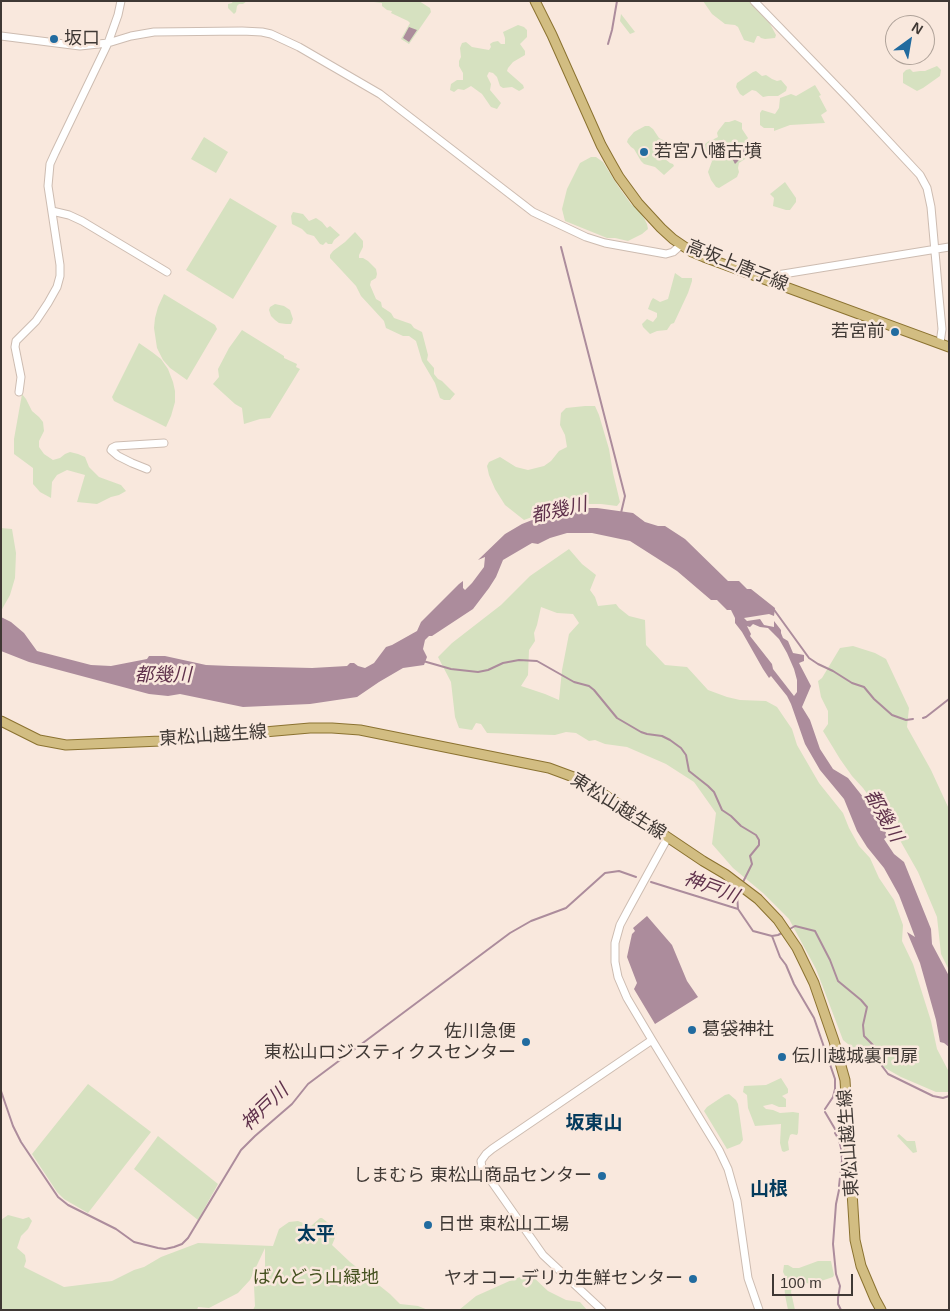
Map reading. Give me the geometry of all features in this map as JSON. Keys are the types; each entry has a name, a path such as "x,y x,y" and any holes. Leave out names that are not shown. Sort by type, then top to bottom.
{"main road":[{"name":"高坂上唐子線","path":"535,1 601,145 619,177 660,228 681,245 704,257 944,345"},
{"name":"東松山越生線","path":"1,721 39,740 66,745 161,741 310,728 360,730 549,768 590,785 725,874 758,899 778,920 798,948 808,969 834,1041 845,1080 855,1240 861,1266 881,1310"}],"street":[{"path":"19,392 21,377 15,347 16,341 31,327 40,315 58,287 60,276 60,264 48,186 50,164 108,43 116,23 121,1"},
{"path":"754,1 920,175 929,193 944,345"},
{"path":"1,36 80,46 108,43 130,36 154,32 237,30 271,34 299,47 380,94 533,212 586,237 605,243 666,254 673,252 681,245"},
{"path":"52,211 82,221 167,272"},
{"path":"759,276 777,275 949,248"},
{"path":"147,469 118,456 111,450 112,448 116,446 164,443"},
{"path":"668,837 620,926 615,943 615,962 618,977 627,998 720,1150 728,1169 738,1201 748,1278 759,1310"},
{"path":"602,1310 543,1255 482,1168 481,1161 492,1149 652,1040"}],"green space":[{"path":"233,1 247,1 237,6 234,14 228,8 228,4"},
{"path":"366,1 419,1 430,8 431,12 409,44 401,39 410,23 408,21 391,13 392,11 382,6 382,3"},
{"path":"703,1 750,1 769,22 776,35 775,38 765,39 757,36 754,43 744,40 738,27 725,24 712,14"},
{"path":"621,14 635,32 630,34 620,21"},
{"path":"518,25 527,30 527,37 520,44 525,51 525,55 513,62 507,71 524,88 519,91 512,87 503,88 500,86 497,77 489,72 487,76 491,84 490,90 501,103 497,109 491,107 482,94 471,86 454,92 450,90 451,84 457,80 463,80 463,73 459,66 462,43 466,42 472,47 489,50 490,44 493,42 498,41 501,44 505,44 503,32"},
{"path":"937,66 941,70 940,76 917,91 903,83 903,73 906,70 910,69 913,72 925,71"},
{"path":"756,71 762,76 766,75 777,81 781,80 787,87 786,91 778,96 763,97 752,90 743,96 740,94 736,87 737,83"},
{"path":"815,85 827,111 821,115 825,123 790,125 774,131 774,128 764,128 760,125 760,113 762,110 775,114 779,108 780,98 791,94 796,96"},
{"path":"735,120 742,123 742,129 748,138 745,142 748,154 739,163 737,177 719,188 711,180 708,172 712,161 704,148 705,144 710,140 718,137 717,133 725,122"},
{"path":"645,126 653,129 659,138 666,143 653,154 655,157 663,157 673,164 674,166 664,175 655,167 644,164 627,142 634,132"},
{"path":"204,137 228,152 216,173 191,159"},
{"path":"591,157 596,157 603,162 631,204 644,218 648,229 642,234 628,241 607,238 565,221 562,209 567,189 580,163"},
{"path":"785,182 796,198 796,202 790,210 773,206 774,198 770,194"},
{"path":"230,198 277,226 233,299 186,270"},
{"path":"293,212 303,214 309,221 316,218 327,228 330,226 340,235 332,244 326,242 323,245 320,244 314,236 307,234 292,224 291,216"},
{"path":"355,232 363,241 359,258 368,261 376,269 376,278 371,281 370,285 376,299 381,302 382,307 391,313 394,318 411,324 422,332 428,355 427,360 434,368 434,374 455,394 450,400 440,398 435,383 422,361 416,341 409,336 403,336 386,328 384,321 361,296 356,286 330,258 333,251"},
{"path":"675,273 682,278 692,278 688,293 674,323 667,330 650,334 642,324 647,319 653,322 657,317 657,313 648,309 651,301 653,298 660,302 668,299"},
{"path":"164,294 215,325 217,329 187,380 170,368 163,360 157,348 154,328 155,318"},
{"path":"275,304 290,310 293,319 291,324 279,323 271,316 270,307"},
{"path":"242,330 284,356 284,358 297,364 296,367 300,369 270,418 244,424 242,408 213,384 219,377 218,369 229,348"},
{"path":"139,343 161,359 168,369 173,382 175,402 166,427 114,401 112,397"},
{"path":"22,394 32,411 43,422 44,431 39,441 39,447 44,454 53,460 70,452 85,457 89,467 99,477 121,485 126,491 97,504 77,502 85,475 67,470 57,475 52,482 51,498 40,492 33,484 33,468 14,454 14,439"},
{"path":"595,406 599,415 609,449 620,502 617,506 576,504 564,510 556,508 524,520 505,505 495,489 487,466 489,462 500,457 516,467 528,470 544,466 559,451 567,447 565,435 560,425 561,413 566,408"},
{"path":"1,528 12,529 16,553 15,578 10,595 1,611"},
{"path":"569,549 582,564 596,575 590,590 598,606 616,604 629,616 645,620 646,645 665,665 687,667 708,690 740,700 766,701 777,707 792,729 797,745 819,783 843,813 859,846 870,858 879,878 894,900 903,925 902,941 913,964 931,1021 937,1049 949,1072 949,1092 936,1092 901,1077 860,1054 843,1040 816,969 789,919 763,893 733,868 712,844 716,813 694,782 666,764 627,747 605,744 595,740 589,741 576,733 566,732 555,735 487,733 481,724 476,723 472,730 459,728 455,717 451,682 438,657 452,643 501,605 530,576","holes":["541,607 557,613 573,614 579,623 569,634 562,670 559,700 521,686 528,675 529,650 535,641 534,633"]},
{"path":"853,646 875,653 886,659 909,708 907,727 931,770 949,809 949,970 941,954 937,917 918,872 897,835 852,776 823,731 828,724 828,711 821,697 818,681 822,678 840,648"},
{"path":"781,1078 788,1089 788,1093 782,1096 786,1099 786,1107 772,1104 763,1106 766,1109 780,1113 799,1113 798,1133 797,1135 790,1135 788,1142 789,1150 784,1152 780,1143 781,1124 755,1126 748,1108 747,1095 743,1092 744,1086 766,1085"},
{"path":"88,1084 151,1132 88,1213 64,1199 57,1192 32,1154"},
{"path":"729,1094 738,1104 743,1140 740,1144 727,1149 704,1111 707,1107"},
{"path":"899,1134 907,1141 915,1141 917,1152 913,1153 897,1136"},
{"path":"158,1136 218,1184 198,1220 134,1169"},
{"name":"ばんどう山緑地","path":"8,1215 23,1219 29,1217 32,1221 28,1229 21,1236 17,1248 25,1255 24,1267 64,1287 112,1281 144,1267 161,1257 198,1243 273,1246 279,1229 289,1222 298,1221 311,1226 322,1218 337,1233 332,1245 350,1262 400,1304 418,1306 428,1310 253,1310 255,1306 254,1286 265,1276 265,1248 250,1280 238,1293 209,1308 198,1307 197,1310 1,1310 1,1220"},
{"path":"818,1261 831,1261 833,1277 792,1288 791,1292 795,1310 788,1310 785,1295 784,1265 799,1268"},
{"path":"530,1274 548,1291 566,1300 580,1302 587,1310 459,1310 476,1296"}],"water":[{"path":"409,27 417,30 409,42 403,38"},
{"path":"732,143 743,145 745,148 743,156 735,164 729,152 729,147"},
{"name":"都幾川","path":"581,508 597,508 633,513 645,522 665,526 685,539 728,581 739,581 747,589 751,589 775,608 774,616 769,614 744,618 747,621 760,619 764,625 774,627 774,621 781,630 783,638 788,641 793,653 804,655 804,661 799,663 811,686 802,707 810,720 820,749 833,769 848,778 867,802 888,836 884,839 894,854 904,862 931,929 932,944 949,976 949,1047 940,1042 936,1020 920,963 907,932 915,937 899,895 884,868 857,831 844,799 820,770 805,744 787,696 763,669 735,623 731,610 727,610 717,600 711,600 677,571 630,541 592,533 567,533 538,544 532,543 503,560 496,577 473,609 425,640 423,649 427,657 424,665 403,668 357,697 310,704 243,707 180,694 168,696 149,694 29,662 1,651 1,617 11,622 24,633 37,651 91,665 111,666 147,659 149,656 165,656 206,665 312,668 347,666 350,663 354,663 365,668 374,663 386,647 417,631 421,622 463,581 463,588 465,590 484,567 485,557 478,560 505,534 522,524 545,515 572,515","holes":["753,624 768,628 779,639 787,653 797,680 797,692 794,696 750,636 751,634 747,626 750,627"]},
{"path":"647,916 672,945 687,981 698,997 655,1024 634,989 637,983 627,957 632,934 635,931 633,928"}],"waterway":[{"path":"608,44 617,1"},
{"path":"561,247 625,496 621,513"},
{"path":"773,609 809,658 852,683 864,687 892,715 906,720 913,719"},
{"path":"423,661 451,669 478,672 488,670 503,663 519,660 537,661 574,682 589,686 617,718 641,732 662,736 670,740 681,748 686,755 689,771 714,792 722,810 741,826 756,835 759,840 759,845 750,856 752,864 743,882"},
{"path":"923,718 949,699"},
{"name":"神戸川","path":"1,1091 13,1126 21,1142 58,1197 68,1205 116,1229 134,1242 165,1249 174,1247 182,1244 188,1238 241,1150 292,1104 308,1084 510,933 531,921 566,908 605,873 619,871 636,877"},
{"name":"神戸川","path":"651,882 738,909 753,931 772,936 784,932"},
{"path":"738,909 737,895 740,889"},
{"name":"神戸川","path":"788,930 795,926 815,931 830,960 838,981 867,1007 863,1025 864,1036 880,1054 882,1066 888,1074 933,1096 943,1098 949,1096"},
{"path":"772,936 780,957 814,1018 835,1079 833,1097 825,1109"},
{"path":"825,1112 835,1129"},
{"path":"835,1133 839,1140 842,1160 839,1186"},
{"path":"839,1190 833,1244 836,1274 840,1286 838,1304 841,1310"}],"place":[{"name":"坂口","path":"54,39"},
{"name":"若宮八幡古墳","path":"644,152"},
{"name":"若宮前","path":"895,332"},
{"name":"葛袋神社","path":"692,1030"},
{"name":"佐川急便 東松山ロジスティクスセンター","path":"526,1042"},
{"name":"伝川越城裏門扉","path":"782,1057"},
{"name":"しまむら 東松山商品センター","path":"602,1176"},
{"name":"日世 東松山工場","path":"428,1225"},
{"name":"ヤオコー デリカ生鮮センター","path":"693,1279"}],"district":[{"name":"坂東山","path":"594,1124"},
{"name":"山根","path":"769,1190"},
{"name":"太平","path":"316,1235"}]}
